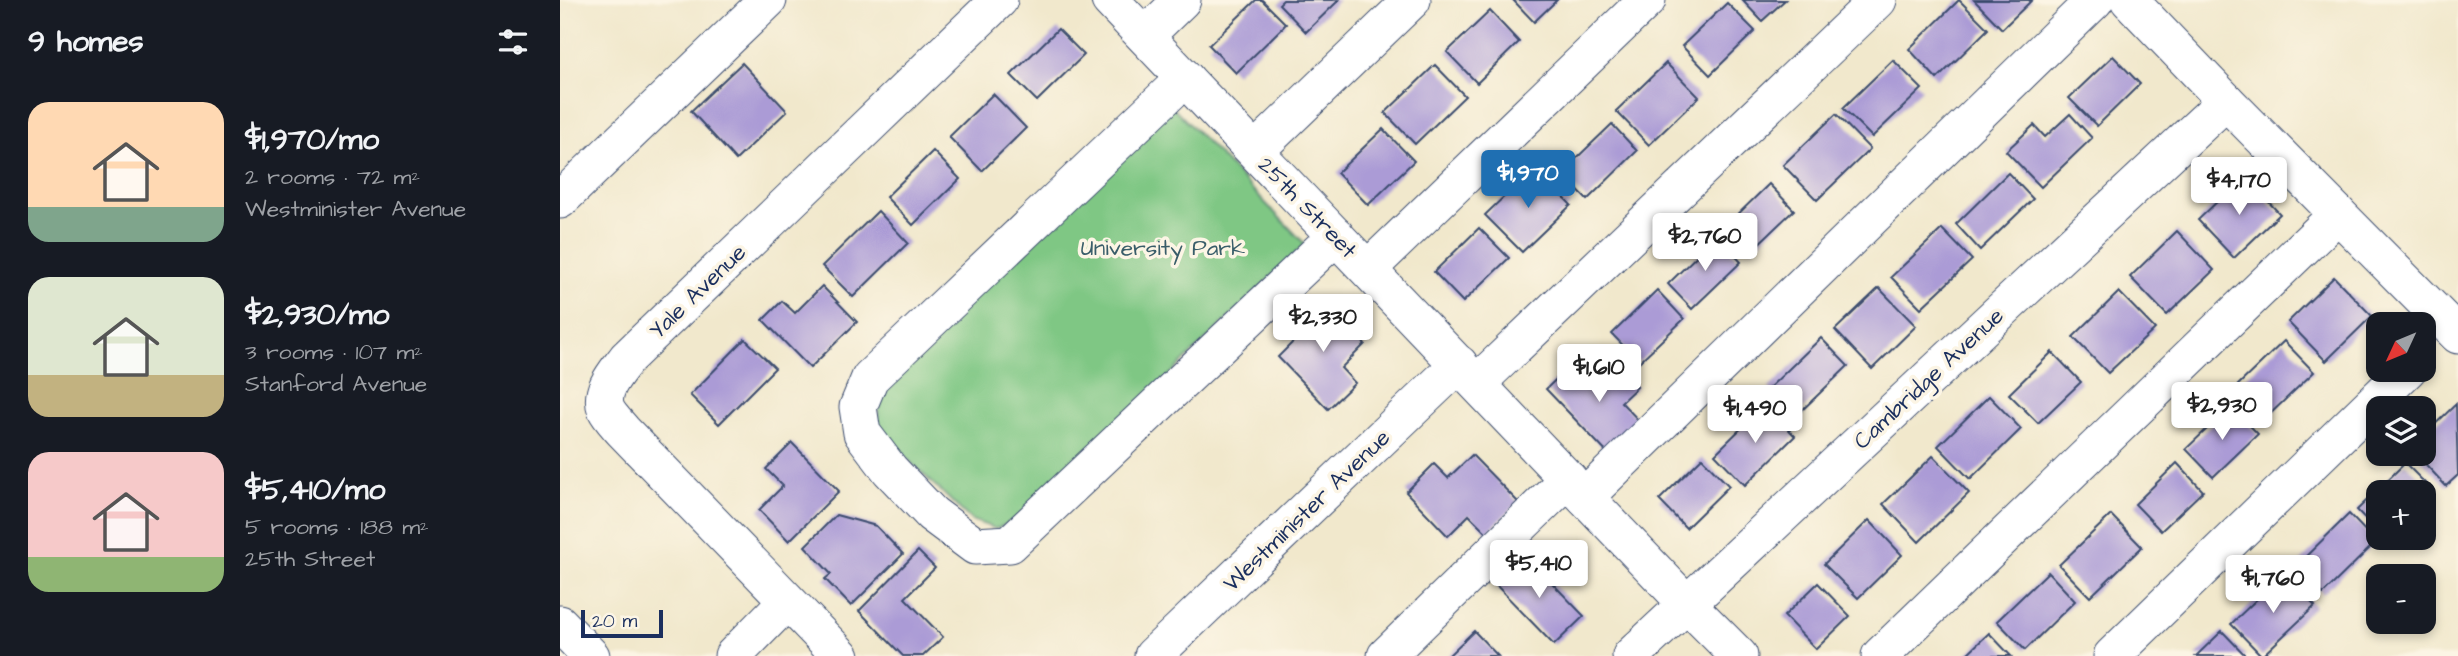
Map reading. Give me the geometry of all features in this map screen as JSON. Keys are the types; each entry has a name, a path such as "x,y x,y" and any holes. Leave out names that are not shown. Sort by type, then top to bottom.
{"street":[{"path":"560,200 768,0"},
{"name":"Yale Avenue","path":"788,601 623,431 606,409 605,394 612,378 627,358 999,0"},
{"name":"25th Street","path":"1110,0 1686,604 1739,656"},
{"path":"1145,36 1182,0"},
{"path":"1255,151 1412,0"},
{"path":"1368,269 1647,0"},
{"name":"Westminister Avenue","path":"1153,656 1468,374 1878,0"},
{"path":"1386,656 1577,488 2095,0"},
{"path":"2129,0 2454,332 2436,345"},
{"path":"1185,78 870,378 858,407 862,433 890,470 932,514 975,546 1010,544 1336,236"},
{"name":"Cambridge Avenue","path":"1631,656 2226,101"},
{"path":"1880,656 2338,214"},
{"path":"2112,656 2395,382"},
{"path":"733,656 788,601 841,656"},
{"path":"560,624 591,656"}],"green space":[{"name":"University Park","path":"1170,104 1305,244 1025,515 996,529 971,520 879,432 881,388"}],"building":[{"path":"1256,0 1262,0 1286,24 1236,73 1209,45"},
{"path":"1283,0 1339,0 1306,32 1279,4"},
{"path":"1513,0 1557,0 1534,22"},
{"path":"1742,0 1785,0 1762,21"},
{"path":"1959,0 1988,29 1937,79 1909,49"},
{"path":"1974,0 2032,0 2002,29"},
{"path":"1727,3 1755,31 1710,75 1682,46"},
{"path":"1490,11 1519,42 1477,83 1447,52"},
{"path":"1058,29 1084,55 1037,101 1011,75"},
{"path":"2113,56 2140,84 2097,126 2069,98"},
{"path":"1893,60 1922,89 1872,137 1843,108"},
{"path":"742,63 787,111 736,160 691,111"},
{"path":"1666,63 1699,97 1649,145 1616,111"},
{"path":"1435,65 1465,96 1415,144 1385,113"},
{"path":"993,94 1026,128 982,171 949,137"},
{"path":"1836,114 1870,149 1817,200 1783,165"},
{"path":"2070,114 2092,138 2041,187 2006,151 2034,125 2045,137"},
{"path":"1612,124 1637,151 1587,200 1561,173"},
{"path":"1383,129 1414,161 1368,205 1337,173"},
{"path":"933,151 960,179 913,225 886,197"},
{"path":"1535,167 1571,205 1522,252 1485,215"},
{"path":"2008,173 2033,199 1980,250 1956,224"},
{"path":"2244,176 2280,214 2234,258 2198,220"},
{"path":"1769,184 1794,210 1752,250 1728,224"},
{"path":"878,211 908,243 853,297 822,266"},
{"path":"1479,228 1509,258 1463,302 1434,272"},
{"path":"1942,229 1972,260 1921,308 1891,277"},
{"path":"2177,231 2214,270 2167,315 2130,277"},
{"path":"1717,236 1741,262 1692,309 1668,284"},
{"path":"2334,277 2368,312 2366,322 2326,361 2288,322"},
{"path":"822,286 857,322 810,368 763,320 782,301 795,313"},
{"path":"1879,288 1916,326 1872,369 1835,330"},
{"path":"1657,290 1684,319 1639,362 1612,334"},
{"path":"2119,292 2155,329 2108,373 2073,337"},
{"path":"1321,299 1365,344 1341,368 1355,383 1328,409 1278,357 1301,334 1293,326"},
{"path":"1821,338 1848,366 1796,416 1769,388"},
{"path":"745,339 775,368 719,424 690,395"},
{"path":"2284,341 2314,372 2267,417 2237,386"},
{"path":"2052,352 2081,382 2038,423 2009,394"},
{"path":"1610,358 1637,387 1621,402 1645,427 1612,458 1546,389 1573,363 1588,378"},
{"path":"1989,396 2021,429 1970,479 1938,446"},
{"path":"2456,404 2458,475 2446,486 2427,466 2436,466 2436,423"},
{"path":"1765,405 1795,436 1745,485 1715,454"},
{"path":"2231,406 2258,434 2213,477 2186,449"},
{"path":"792,443 839,491 789,541 759,510 783,486 766,469"},
{"path":"1472,455 1518,502 1487,533 1469,515 1448,536 1406,492 1434,464 1448,478"},
{"path":"1933,456 1969,493 1919,542 1883,504"},
{"path":"1702,458 1729,486 1686,528 1659,500"},
{"path":"2177,463 2203,491 2161,531 2135,504"},
{"path":"2402,466 2408,466 2422,480 2388,480"},
{"path":"2366,501 2366,519 2357,510"},
{"path":"2349,514 2366,532 2368,550 2323,594 2296,566"},
{"path":"836,515 876,526 903,554 851,606 825,579 831,574 805,546"},
{"path":"2111,515 2142,547 2090,597 2059,565"},
{"path":"1869,520 1902,555 1858,598 1824,564"},
{"path":"918,551 935,568 905,598 943,637 923,656 903,656 859,611"},
{"path":"1525,555 1584,616 1554,645 1495,584"},
{"path":"2048,572 2075,601 2025,650 1997,621"},
{"path":"2283,574 2315,606 2262,656 2231,624"},
{"path":"1818,583 1850,616 1816,649 1784,616"},
{"path":"1474,631 1498,656 1448,656"},
{"path":"2222,631 2246,656 2196,656"},
{"path":"1989,633 2011,656 1965,656"}]}
